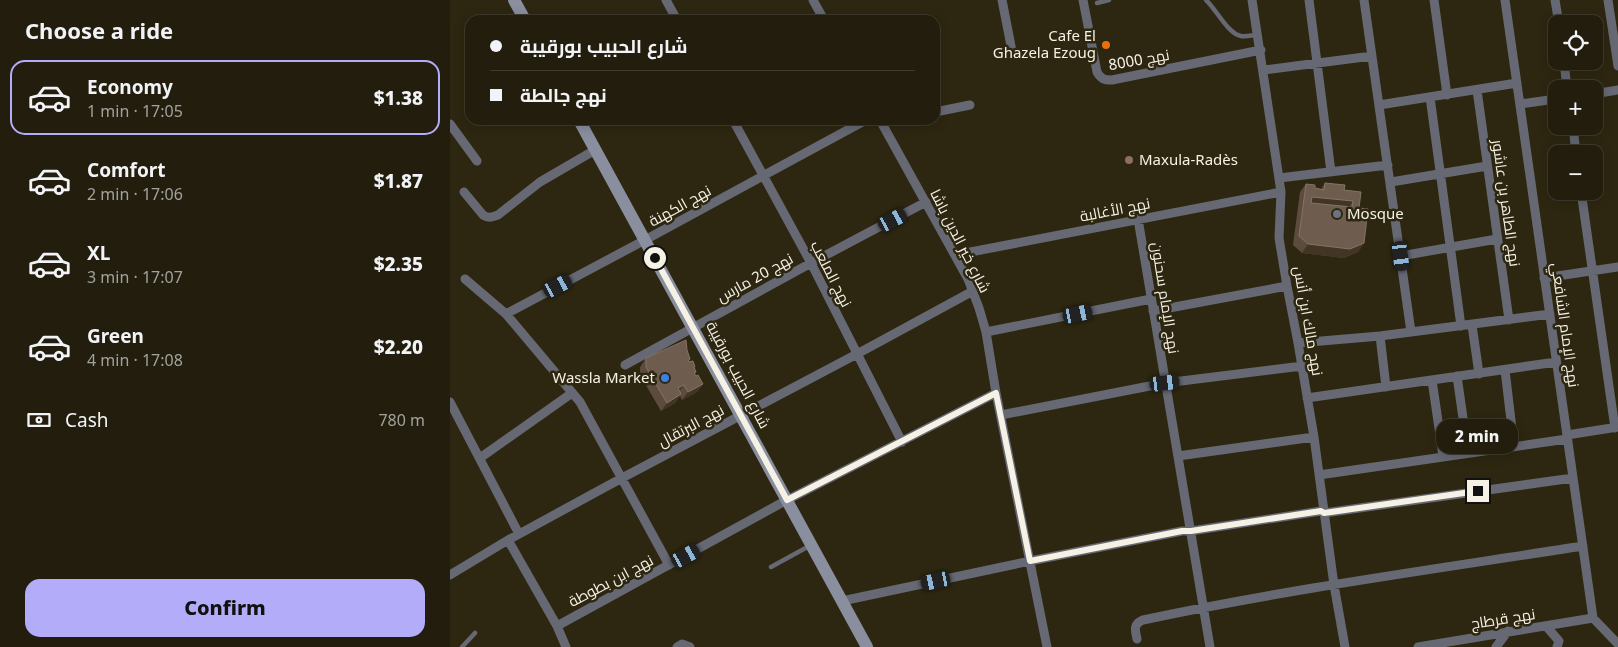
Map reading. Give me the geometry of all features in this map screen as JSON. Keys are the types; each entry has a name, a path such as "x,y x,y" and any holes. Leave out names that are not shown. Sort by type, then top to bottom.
{"street":[{"path":"514,0 522,15"},
{"path":"666,0 674,15"},
{"path":"813,0 821,15"},
{"path":"1002,0 1012,51"},
{"name":"نهج 8000","path":"1083,0 1097,72 1100,78 1104,80 1112,80 1261,50"},
{"name":"نهج مالك ابن أنس","path":"1252,0 1281,192 1279,238 1314,437 1334,584 1345,647"},
{"path":"1309,0 1331,172"},
{"path":"1364,0 1411,332"},
{"path":"1434,0 1447,94"},
{"name":"نهج الإمام الشافعي","path":"1505,0 1593,618"},
{"path":"1555,0 1557,15"},
{"path":"1608,0 1616,40 1618,66"},
{"path":"1264,70 1372,56"},
{"path":"1379,106 1516,83"},
{"name":"نهج الطاهر بن عاشور","path":"1477,90 1509,320"},
{"path":"1603,92 1618,90"},
{"path":"1430,97 1462,326"},
{"path":"1520,104 1548,100"},
{"path":"940,111 970,105"},
{"path":"450,124 477,161"},
{"name":"شارع الحبيب بورقيبة","path":"582,125 694,327 867,647"},
{"name":"نهج الملعب","path":"736,125 764,175 902,442"},
{"name":"نهج الكهنة","path":"506,314 857,125"},
{"name":"شارع خير الدين باشا","path":"883,125 973,291 986,332 996,393 1047,647"},
{"path":"464,192 483,215 487,218 492,217 540,182 596,150"},
{"path":"1279,178 1388,165"},
{"path":"1390,182 1487,166"},
{"name":"نهج الأغالبة","path":"955,255 1281,192"},
{"path":"1319,475 1514,446 1616,427 1583,200"},
{"name":"نهج 20 مارس","path":"625,365 810,263 926,202"},
{"name":"نهج الإمام سحنون","path":"1138,219 1210,647"},
{"path":"1401,256 1498,239"},
{"path":"1544,278 1618,267"},
{"path":"465,279 506,314 580,402 669,565"},
{"path":"1153,311 1286,286"},
{"name":"نهج البرتقال","path":"450,575 508,540 622,478 973,291"},
{"path":"986,332 1151,299"},
{"path":"1298,343 1380,336 1550,314"},
{"path":"1472,325 1479,374"},
{"path":"1380,336 1386,387"},
{"path":"1307,398 1556,362"},
{"path":"1001,415 1165,383 1302,366"},
{"path":"1505,370 1514,446"},
{"path":"1456,376 1468,452"},
{"path":"1432,380 1443,456"},
{"path":"480,458 572,393"},
{"name":"نهج ابن بطوطة","path":"557,626 787,500 996,393"},
{"path":"450,402 519,534"},
{"path":"1178,456 1314,437"},
{"path":"842,601 1182,531 1573,478"},
{"path":"508,540 557,626 566,647"},
{"path":"1137,639 1135,627 1140,621 1203,607 1334,584 1583,546"},
{"path":"1593,618 1617,642"},
{"name":"نهج قرطاج","path":"1418,647 1593,618"},
{"path":"1546,626 1559,641 1558,647"},
{"path":"1496,647 1508,631"},
{"path":"677,647 682,644 690,647"}],"lane":[{"path":"1097,3 1109,0"},
{"path":"1206,0 1233,32 1241,36 1257,35"},
{"path":"771,567 812,545"},
{"path":"462,647 475,633"}],"building":[{"path":"1325,183 1345,185 1344,190 1361,192 1359,208 1368,209 1364,243 1350,249 1308,244 1299,236 1306,184 1315,185 1315,188 1324,190","holes":["1312,197 1353,201 1352,207 1311,203"]},
{"name":"Wassla Market","path":"686,340 690,359 688,362 693,361 696,372 694,373 696,376 698,375 703,384 688,392 684,385 678,388 681,394 667,403 646,367 646,358"}],"place":[{"name":"Cafe El Ghazela Ezoug","path":"1106,45"},
{"name":"Maxula-Radès","path":"1129,160"},
{"name":"Mosque","path":"1337,214"},
{"name":"Wassla Market","path":"665,378"}],"route":[{"path":"655,258 787,500 996,393 1030,561 1182,531 1478,491"}]}
